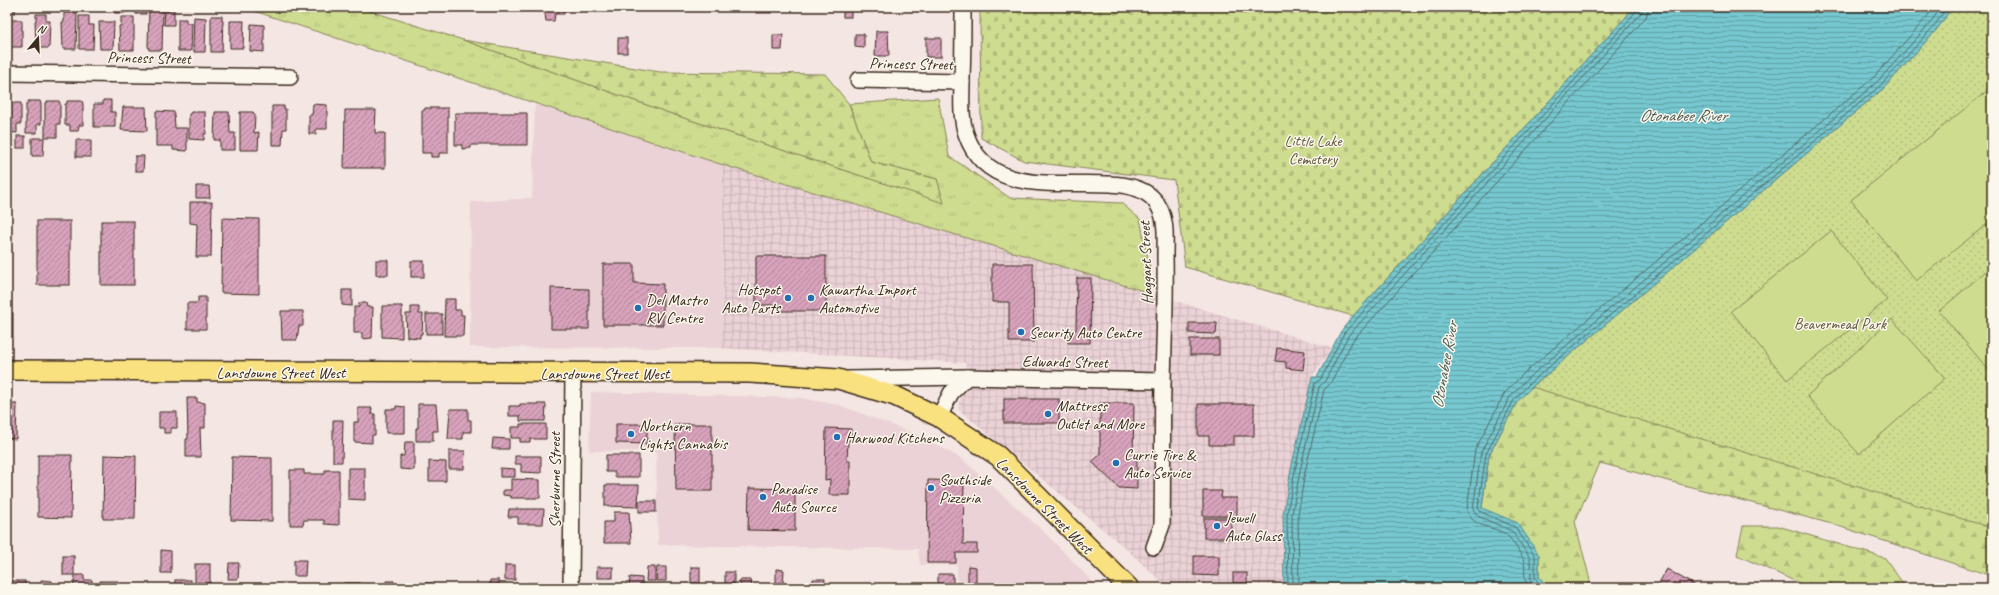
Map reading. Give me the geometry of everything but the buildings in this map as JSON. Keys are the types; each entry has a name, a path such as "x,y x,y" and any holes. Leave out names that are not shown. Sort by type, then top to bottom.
{"main road":[{"name":"Lansdowne Street West","path":"7,370 764,374 838,379 895,396 939,417 998,456 1129,588"}],"street":[{"name":"Haggart Street","path":"963,7 962,117 966,134 973,150 988,166 997,172 1011,177 1039,183 1117,185 1137,188 1145,191 1153,197 1160,208 1165,227 1166,286 1163,381 1162,525 1154,547"},
{"name":"Princess Street","path":"7,73 290,77"},
{"name":"Princess Street","path":"858,80 962,82"},
{"name":"Sherburne Street","path":"571,588 573,373"},
{"name":"Edwards Street","path":"838,379 967,377 1163,381"},
{"path":"939,417 951,393 967,377"}],"shaded area":[{"path":"535,102 723,165 722,348 470,347 471,202 532,198"},
{"path":"723,165 1332,348 1312,377 1283,514 1284,588 1168,588 1124,547 958,409 966,363 722,348"},
{"path":"591,392 801,398 839,405 921,436 962,459 1043,531 1099,588 957,588 957,565 920,565 918,549 658,545 656,451 589,451"}],"green space":[{"path":"242,7 357,7 463,40 675,115 943,202 937,179 871,162 849,104 938,98 949,156 1010,198 1121,203 1140,219 1150,268 1150,293 723,165"},
{"name":"Little Lake Cemetery","path":"980,7 1635,7 1353,316 1185,267 1174,180 1024,161 981,138"},
{"name":"Beavermead Park","path":"1952,7 1992,7 1992,528 1532,387 1885,87 1938,28"},
{"path":"463,40 660,72 825,74 849,104 871,162 937,179 944,203 675,115"},
{"path":"1992,87 1992,220 1916,281 1851,200"},
{"path":"1831,231 1887,300 1787,380 1731,311"},
{"path":"1992,266 1992,374 1939,311"},
{"path":"1892,319 1945,378 1859,454 1807,396"},
{"path":"1532,387 1992,460 1992,576 1832,524 1600,463 1575,522 1592,588 1549,588 1539,577 1539,555 1482,508 1489,455 1517,402"},
{"path":"1743,526 1778,526 1885,558 1904,585 1899,588 1810,588 1737,555"}],"water":[{"name":"Otonabee River","path":"1635,7 1952,7 1938,28 1885,87 1532,387 1517,402 1489,455 1482,508 1518,523 1539,555 1539,577 1549,588 1284,588 1283,514 1291,469 1312,377 1317,377 1341,331 1353,316"}],"place":[{"name":"Hotspot Auto Parts","path":"788,298"},
{"name":"Kawartha Import Automotive","path":"811,298"},
{"name":"Del Mastro RV Centre","path":"638,308"},
{"name":"Security Auto Centre","path":"1021,332"},
{"name":"Mattress Outlet and More","path":"1048,414"},
{"name":"Northern Lights Cannabis","path":"631,434"},
{"name":"Harwood Kitchens","path":"837,437"},
{"name":"Currie Tire & Auto Service","path":"1116,463"},
{"name":"Southside Pizzeria","path":"931,488"},
{"name":"Paradise Auto Source","path":"763,497"},
{"name":"Jewell Auto Glass","path":"1217,526"}]}
